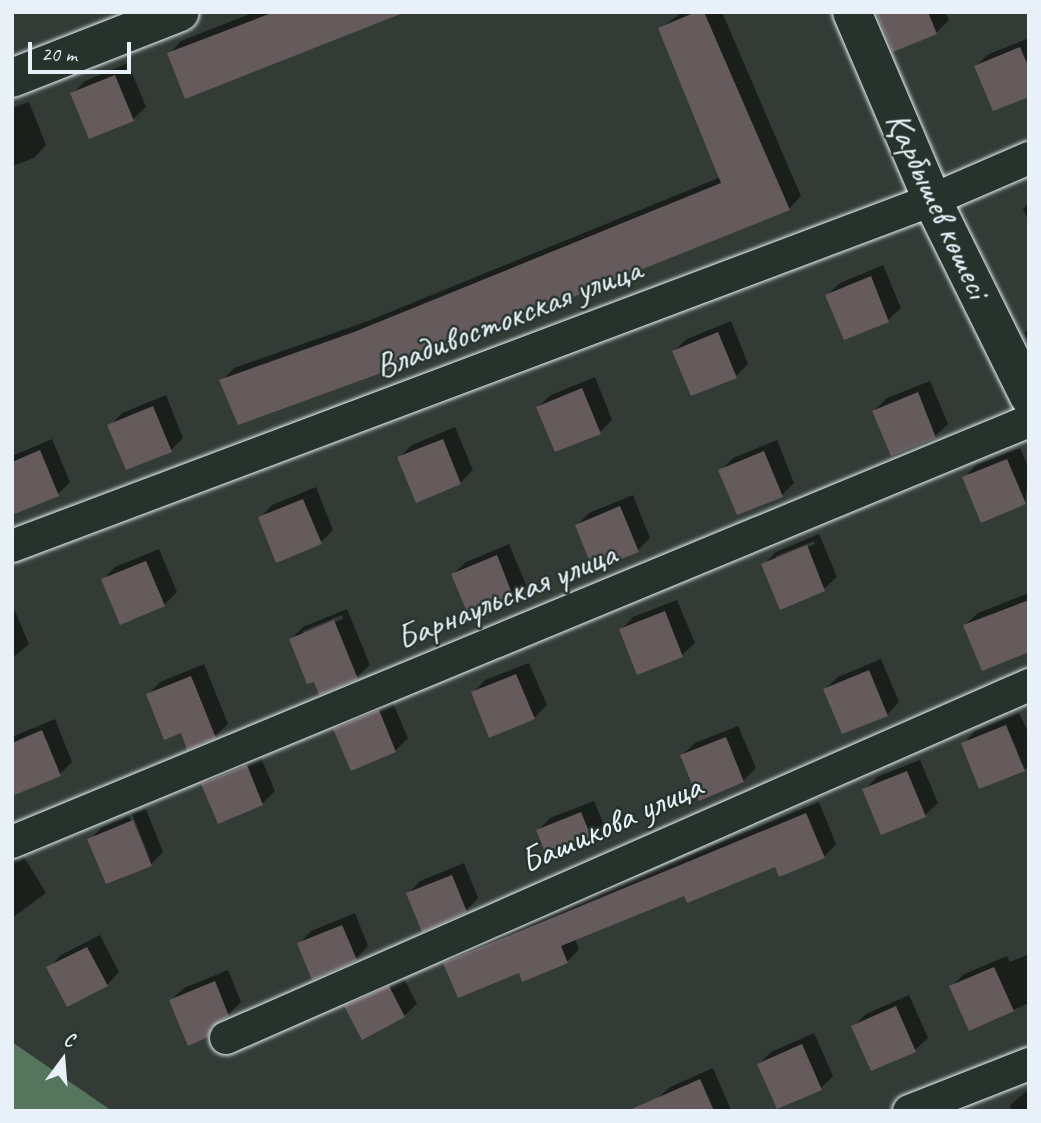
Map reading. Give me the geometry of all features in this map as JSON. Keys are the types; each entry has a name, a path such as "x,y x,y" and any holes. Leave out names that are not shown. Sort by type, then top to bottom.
{"main road":[{"path":"12,78 180,12"},
{"name":"Қарбышев көшесі","path":"852,12 932,200 1029,396"}],"street":[{"name":"Владивостокская улица","path":"12,546 932,200 1029,158"},
{"name":"Барнаульская улица","path":"12,842 1029,421"},
{"name":"Башикова улица","path":"226,1038 1029,685"},
{"path":"909,1111 1029,1064"}],"green space":[{"path":"12,1042 112,1111 12,1111"}],"building":[{"path":"274,12 403,13 185,99 167,53"},
{"path":"696,12 704,12 790,210 403,365 238,425 219,380 354,332 721,183 658,28"},
{"path":"876,12 928,12 937,34 893,52"},
{"path":"1020,47 1029,68 1029,97 993,111 974,66"},
{"path":"115,75 134,121 89,139 70,93"},
{"path":"871,276 889,322 844,340 825,295"},
{"path":"718,332 737,378 691,396 672,351"},
{"path":"582,388 601,434 555,452 536,407"},
{"path":"918,392 936,438 891,456 872,411"},
{"path":"153,406 172,452 126,470 107,425"},
{"path":"443,439 461,484 416,503 397,457"},
{"path":"40,450 59,496 12,515 12,462"},
{"path":"764,451 783,497 737,515 718,470"},
{"path":"1007,459 1026,504 981,523 962,477"},
{"path":"303,499 322,544 276,563 258,517"},
{"path":"620,506 639,552 593,570 575,525"},
{"path":"807,545 825,591 780,610 761,564"},
{"path":"497,555 515,601 470,619 451,574"},
{"path":"146,561 165,606 120,625 101,579"},
{"path":"1029,600 1029,652 982,671 963,625"},
{"path":"665,611 683,657 637,675 619,629"},
{"path":"334,620 358,679 319,695 314,682 307,684 289,639"},
{"path":"869,670 888,716 842,734 823,689"},
{"path":"516,674 535,719 489,738 471,692"},
{"path":"191,676 216,738 187,750 181,733 164,740 146,694"},
{"path":"379,710 396,752 351,771 333,729"},
{"path":"1006,725 1025,771 979,789 961,743"},
{"path":"42,730 61,776 12,796 12,743"},
{"path":"726,737 744,782 699,801 680,755"},
{"path":"247,765 263,805 218,824 201,784"},
{"path":"907,771 926,817 881,835 862,789"},
{"path":"581,812 594,844 549,862 536,830"},
{"path":"806,813 825,858 779,877 775,867 687,903 684,896 561,946 568,963 522,982 519,973 458,998 443,963"},
{"path":"133,820 152,866 106,884 87,839"},
{"path":"452,875 467,912 422,932 406,893"},
{"path":"342,925 357,960 312,980 297,943"},
{"path":"87,947 108,986 67,1007 46,967"},
{"path":"994,967 1014,1011 969,1031 949,986"},
{"path":"215,981 229,1016 212,1027 208,1037 188,1046 169,1000"},
{"path":"389,986 405,1017 362,1040 344,1006"},
{"path":"896,1006 916,1052 871,1071 851,1026"},
{"path":"802,1044 822,1090 777,1109 757,1064"},
{"path":"700,1079 714,1111 627,1111"}]}
